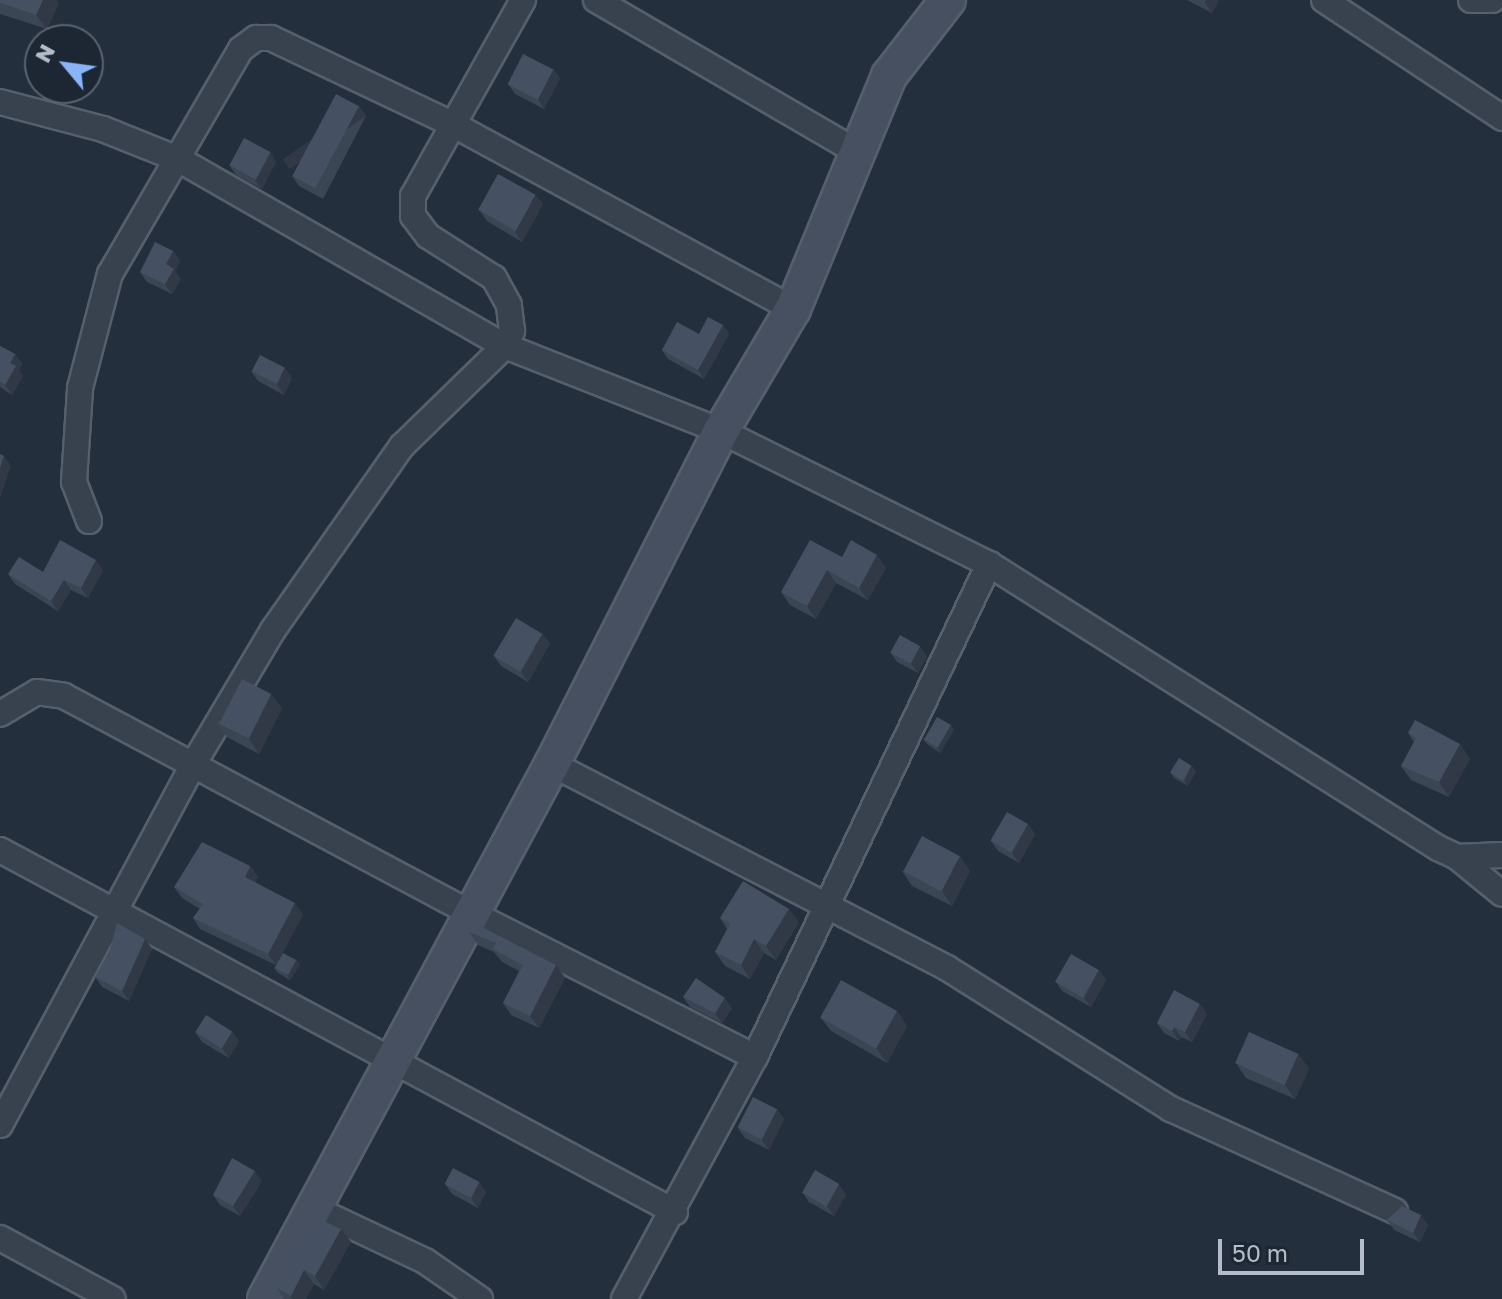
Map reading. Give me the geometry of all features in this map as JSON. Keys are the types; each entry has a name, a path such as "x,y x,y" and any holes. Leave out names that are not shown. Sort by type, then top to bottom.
{"street":[{"path":"0,1125 118,913 194,763 273,630 402,446 505,346 512,331 509,305 494,278 428,236 413,216 413,196 523,0"},
{"path":"596,0 855,151"},
{"path":"265,1299 552,764 721,431 793,309 855,151 889,76 948,0"},
{"path":"1324,0 1502,118"},
{"path":"1471,0 1492,0"},
{"path":"89,521 74,482 74,457 80,388 95,320 110,274 241,49 256,38 271,38 454,125 793,309"},
{"path":"0,102 103,129 178,159 505,346 721,431 989,564 1457,857 1502,894"},
{"path":"624,1299 675,1212 755,1057 989,564"},
{"path":"0,714 37,692 50,692 194,763 473,914 755,1057"},
{"path":"552,764 947,968 1171,1109 1395,1211"},
{"path":"0,850 675,1212"},
{"path":"1457,857 1502,855"},
{"path":"315,1209 425,1261 480,1299"},
{"path":"0,1238 113,1299"}],"building":[{"path":"0,0 43,0 36,15 0,3"},
{"path":"523,54 553,69 538,100 508,84"},
{"path":"336,94 359,106 315,188 292,176"},
{"path":"244,138 270,152 256,179 229,165"},
{"path":"498,174 536,195 516,231 478,210"},
{"path":"155,242 173,251 166,264 174,269 165,284 140,272"},
{"path":"708,317 723,325 698,370 662,350 677,322 699,334"},
{"path":"0,346 15,354 10,363 16,366 5,385 0,381"},
{"path":"260,355 285,368 277,384 252,371"},
{"path":"60,540 96,560 81,588 64,580 51,601 8,574 19,557 43,572"},
{"path":"810,540 842,557 851,540 877,555 859,588 827,570 807,606 781,592"},
{"path":"516,618 543,634 520,672 493,656"},
{"path":"900,635 920,646 910,664 890,652"},
{"path":"242,679 271,694 249,739 219,724"},
{"path":"937,717 951,725 938,748 924,740"},
{"path":"1415,720 1460,744 1439,782 1401,766 1416,738 1408,733"},
{"path":"1179,758 1192,766 1183,780 1170,772"},
{"path":"1007,812 1028,824 1011,853 990,841"},
{"path":"922,836 960,856 941,892 903,871"},
{"path":"202,842 250,866 245,877 295,903 268,954 193,918 203,904 174,887"},
{"path":"743,881 789,909 766,946 754,939 741,965 715,952 730,924 720,918"},
{"path":"117,923 145,939 122,991 95,977 110,950"},
{"path":"474,923 556,965 530,1016 503,1003 523,965 493,949 496,943 469,932"},
{"path":"283,953 296,960 288,975 275,968"},
{"path":"1071,954 1099,970 1083,998 1055,982"},
{"path":"696,978 725,998 715,1013 683,997"},
{"path":"841,980 897,1011 876,1049 820,1018"},
{"path":"1174,990 1200,1004 1185,1032 1174,1027 1172,1031 1157,1023"},
{"path":"206,1015 232,1031 222,1048 195,1032"},
{"path":"1249,1032 1298,1054 1285,1085 1235,1063"},
{"path":"753,1097 777,1109 762,1140 738,1127"},
{"path":"232,1158 255,1171 233,1206 213,1195"},
{"path":"453,1168 479,1182 471,1198 445,1184"},
{"path":"815,1170 839,1184 826,1207 802,1193"},
{"path":"1402,1206 1421,1215 1413,1233 1387,1220"},
{"path":"315,1217 341,1229 315,1276 304,1270 291,1296 277,1288"}]}
